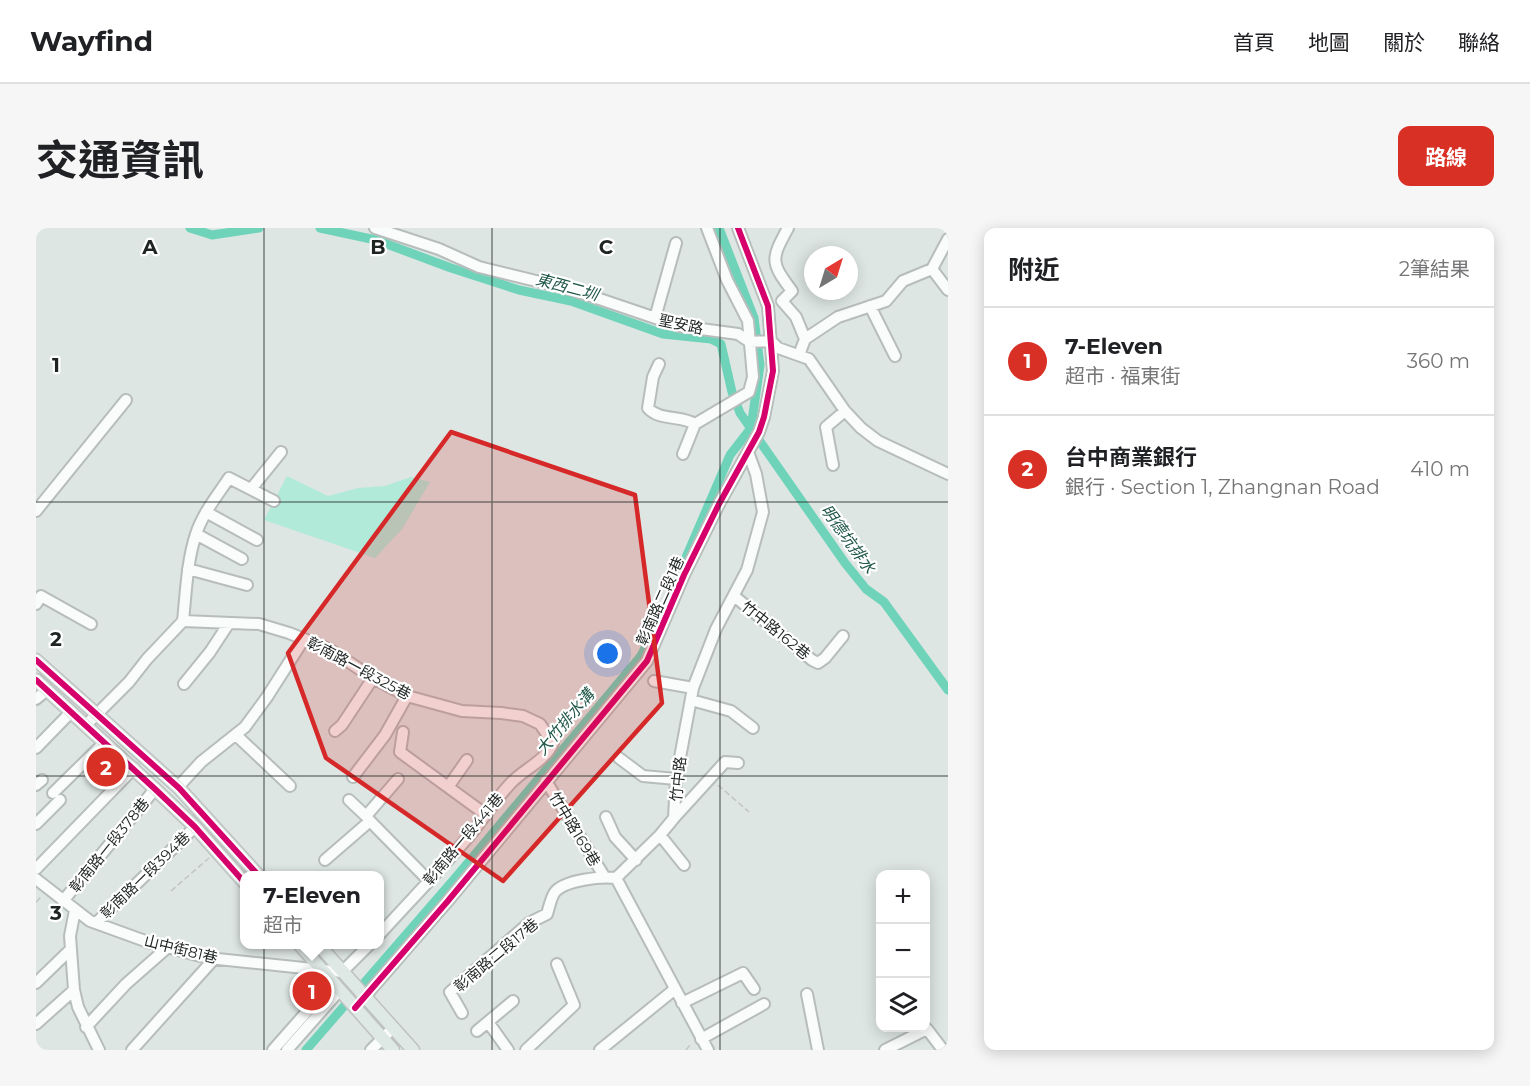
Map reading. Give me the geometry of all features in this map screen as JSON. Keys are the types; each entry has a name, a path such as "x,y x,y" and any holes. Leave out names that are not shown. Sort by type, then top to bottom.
{"main road":[{"path":"36,660 178,788 254,871"},
{"path":"36,680 156,789 195,827 240,878"},
{"path":"302,949 393,1050"},
{"path":"322,949 413,1050"},
{"path":"335,987 342,972"},
{"path":"335,987 351,982"}],"street":[{"name":"聖安路","path":"375,228 439,249 479,267 573,290 679,326 738,334 750,342 771,341 778,348 809,359 845,411 861,428 878,441 948,474"},
{"path":"683,454 695,424 749,392 753,377 748,321 727,280 707,228"},
{"name":"彰南路二段1巷","path":"355,1008 647,661 684,575 719,504 759,432 764,417 773,371 768,306 738,228"},
{"path":"788,228 774,258 780,275 792,291 782,301 796,318 805,339"},
{"path":"799,355 805,339 838,317 890,298 903,281 933,270 948,239"},
{"path":"655,318 676,243"},
{"path":"933,270 948,290"},
{"path":"870,306 895,356"},
{"path":"659,364 653,377 648,408 660,415 695,424"},
{"path":"36,511 126,400"},
{"path":"833,465 826,427 845,411"},
{"name":"竹中路","path":"616,878 660,836 674,818 676,779 692,694 712,637 747,570 763,512 750,447"},
{"path":"251,489 281,452"},
{"path":"86,725 183,621 188,569 196,534 206,512 229,478 274,501"},
{"path":"206,512 257,540"},
{"path":"196,534 242,559"},
{"path":"188,569 247,585"},
{"path":"36,604 41,596 91,624"},
{"name":"竹中路162巷","path":"734,596 818,663 843,636"},
{"name":"彰南路一段325巷","path":"183,621 259,624 304,639 330,649 373,678 407,696 462,711 501,712 523,716 540,724 553,743 551,748"},
{"path":"184,684 210,652 229,623"},
{"path":"178,788 201,762 245,727 304,639"},
{"path":"335,731 342,725 373,678"},
{"path":"654,681 731,711 753,728"},
{"path":"36,699 47,690"},
{"path":"353,777 385,735 407,696"},
{"path":"36,748 71,712"},
{"path":"403,732 400,752 485,814"},
{"path":"236,735 290,786"},
{"path":"36,824 57,796 105,742"},
{"name":"彰南路一段441巷","path":"384,930 471,833 517,776 540,761 551,748"},
{"path":"619,758 644,776 676,779"},
{"path":"448,787 467,760"},
{"path":"674,818 725,762 738,764"},
{"path":"36,869 134,768"},
{"path":"326,860 368,819 398,778"},
{"name":"竹中路169巷","path":"546,782 604,876"},
{"name":"彰南路一段378巷","path":"63,901 156,789"},
{"path":"349,800 428,880"},
{"path":"606,817 615,837 636,860"},
{"name":"彰南路一段394巷","path":"96,923 195,827"},
{"path":"660,836 684,865"},
{"name":"彰南路二段17巷","path":"462,1013 450,992 529,923 547,914 556,891 566,885 604,876 616,878"},
{"path":"616,878 708,1050"},
{"name":"山中街81巷","path":"36,879 75,910 96,923 168,947 214,959 342,972"},
{"path":"75,910 70,936 74,990 86,1027 99,1050"},
{"path":"86,1027 126,984 168,947"},
{"path":"342,972 366,949"},
{"path":"36,983 70,950"},
{"path":"132,1050 214,959"},
{"path":"526,1050 574,1005 557,964"},
{"path":"682,1003 743,973 754,990"},
{"path":"281,1048 335,987"},
{"path":"600,1050 675,989"},
{"path":"36,1024 74,990"},
{"path":"807,994 818,1050"},
{"path":"477,1032 513,1001"},
{"path":"702,1039 764,1004"},
{"path":"488,1022 508,1050"},
{"path":"371,1050 393,1028"},
{"path":"885,1050 927,1029 943,1050"}],"path":[{"path":"710,779 749,812"},
{"path":"171,891 217,852"}],"highlighted area":[{"path":"451,432 635,495 662,703 503,881 326,758 288,653"}],"green space":[{"path":"287,476 328,496 358,488 385,486 411,477 430,482 402,529 375,558 264,520"}],"waterway":[{"name":"東西二圳","path":"190,228 212,235 259,228"},
{"name":"東西二圳","path":"320,228 376,240 451,268 519,290 571,301 663,334 711,339 721,344 732,392 740,413 845,563 866,589 884,602 948,690"},
{"name":"大竹排水溝","path":"678,576 730,455 751,428 760,365 754,318 719,228"},
{"name":"大竹排水溝","path":"306,1050 457,876 641,656 666,605"}],"cycle path":[{"path":"355,1008 447,902 647,661 684,575 719,504 759,432 764,417 773,371 768,306 738,228"},
{"path":"36,660 179,788 254,871"},
{"path":"36,680 195,827 240,878"}],"place":[{"name":"台中商業銀行","path":"106,767"},
{"name":"7-Eleven","path":"312,991"}],"water label":[{"name":"明德坑排水","path":"848,539"}]}
